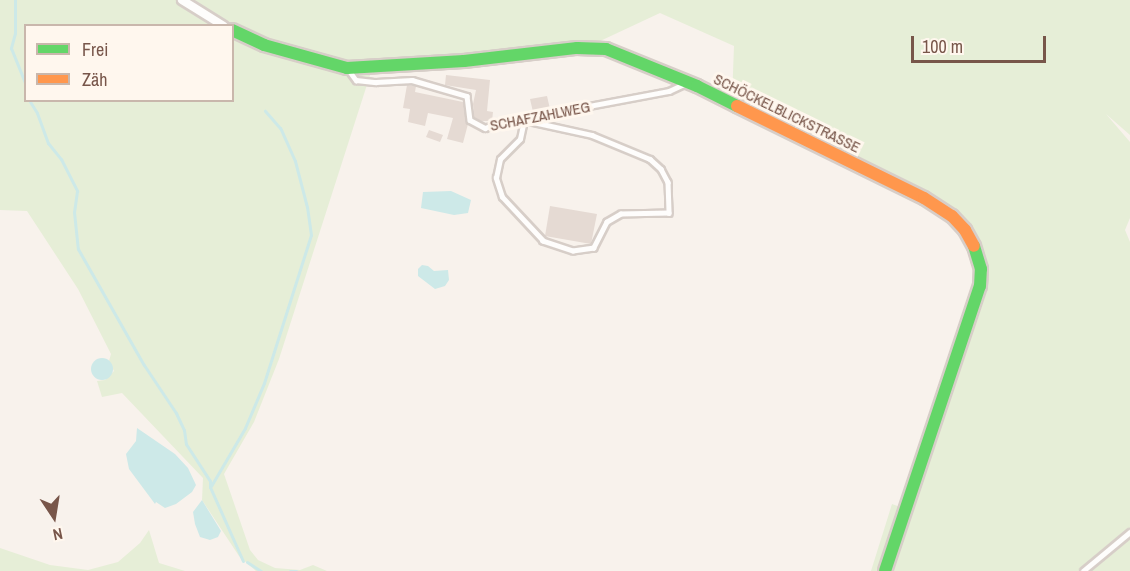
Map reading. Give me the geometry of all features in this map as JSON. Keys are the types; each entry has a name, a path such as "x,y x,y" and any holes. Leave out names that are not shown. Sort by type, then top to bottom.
{"street":[{"path":"182,0 221,24"},
{"name":"SCHÖCKELBLICKSTRASSE","path":"234,31 264,45 347,68 464,62 577,48 606,49 689,82 935,204 965,230 978,254 981,280 974,310 885,571"}],"lane":[{"name":"SCHAFZAHLWEG","path":"347,68 356,80 376,82 412,80 467,96 470,120 485,128 498,123 524,120 669,91 689,82"},
{"path":"524,120 545,127 592,135 650,159 666,177 670,191 669,213 621,214 607,222 594,248 573,251 543,241 502,197 496,178 500,159 520,139 524,120"},
{"path":"1083,571 1130,532"}],"green space":[{"path":"0,0 1130,0 1130,135 1106,114 1130,142 1130,218 1125,230 1130,242 1130,529 1078,571 889,571 982,298 968,227 732,99 734,46 660,13 598,42 373,66 279,359 254,422 224,474 250,550 258,560 275,568 300,570 313,565 327,571 256,571 239,556 202,500 203,478 122,393 102,397 97,381 105,380 114,371 109,361 111,354 78,289 27,211 0,210"},
{"path":"892,504 903,508 881,571 871,571"},
{"path":"149,530 159,563 185,571 0,571 0,548 50,565 88,570 118,562 140,543"},
{"path":"1130,535 1130,571 1087,571 1100,560"}],"water":[{"path":"451,191 471,200 468,213 454,215 421,208 423,192"},
{"path":"422,265 434,271 448,270 449,280 445,286 435,289 418,276 418,269"},
{"path":"102,358 110,361 113,369 110,377 102,380 94,377 91,369 94,361"},
{"path":"137,428 175,454 188,468 196,485 192,492 176,504 165,508 156,502 155,504 129,469 126,454 136,441"},
{"path":"202,500 221,531 218,537 210,540 200,537 195,524 193,512"}],"building":[{"path":"446,75 490,80 487,111 493,112 492,121 481,121 474,117 473,104 476,90 445,85"},
{"path":"407,85 416,86 415,92 463,102 468,124 463,143 447,139 453,118 428,113 425,126 408,122 410,109 403,108"},
{"path":"547,96 550,109 533,112 530,99"},
{"path":"429,130 443,135 440,142 426,137"},
{"path":"550,206 597,214 591,244 545,236"}],"waterway":[{"path":"15,0 15,33 11,48 24,80"},
{"path":"30,102 37,113 48,143 61,159 77,191 74,212 78,249 144,365 176,413 184,430 186,444 210,481 210,487 243,561"},
{"path":"211,486 245,428 264,383 311,235 307,207 295,161 280,128 265,111"},
{"path":"247,562 261,571"},
{"path":"290,571 296,571"}],"traffic: fast":[{"path":"234,31 264,45 347,68 464,61 577,48 606,49 697,86 737,106"},
{"path":"885,571 980,286 981,269 974,246"}],"traffic: slow":[{"path":"737,106 924,198 952,216 965,230 974,246"}]}
